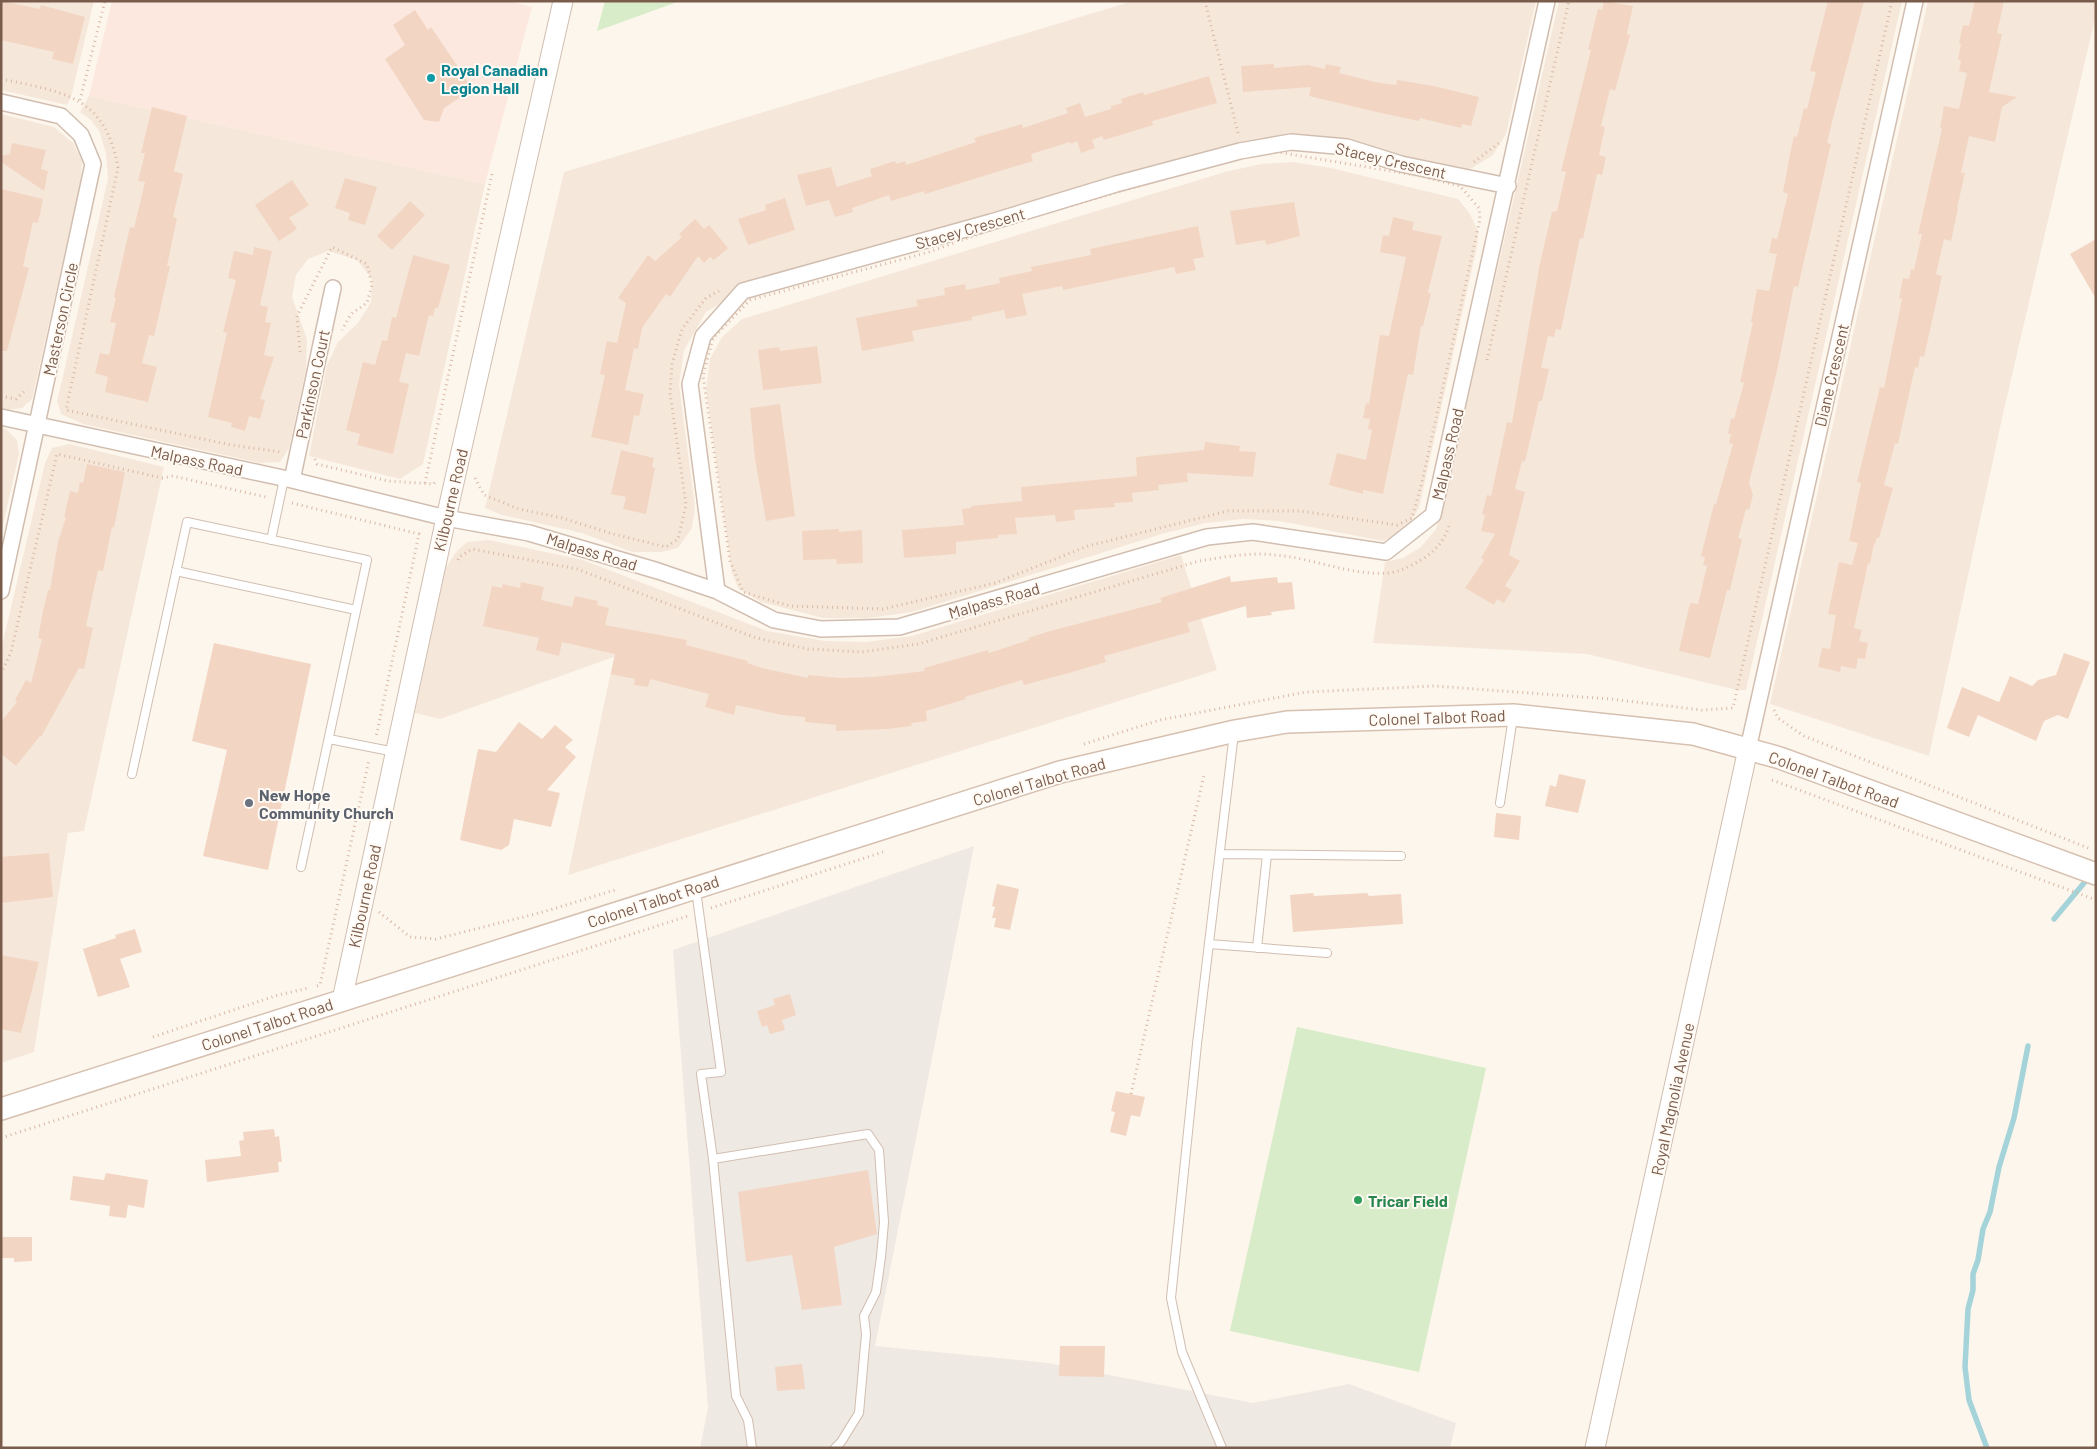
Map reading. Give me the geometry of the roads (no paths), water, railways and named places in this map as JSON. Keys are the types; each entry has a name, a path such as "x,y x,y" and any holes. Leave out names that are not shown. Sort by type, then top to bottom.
{"main road":[{"name":"Colonel Talbot Road","path":"1,1109 1060,772 1235,731 1287,722 1513,715 1693,734 1780,758 2096,874"}],"street":[{"name":"Kilbourne Road","path":"342,1000 446,518 563,1"},
{"name":"Malpass Road","path":"1,417 288,479 446,518 529,533 658,571 717,591 774,620 821,629 899,627 1207,536 1252,532 1386,552 1433,514 1508,186 1547,1"},
{"name":"Diane Crescent","path":"1748,749 1915,1"},
{"name":"Masterson Circle","path":"1,102 61,116 81,135 92,164 1,591"},
{"name":"Stacey Crescent","path":"717,591 690,384 703,336 743,291 991,222 1116,184 1240,151 1291,142 1347,147 1401,164 1508,186"},
{"name":"Parkinson Court","path":"288,479 333,288"},
{"name":"Royal Magnolia Avenue","path":"1595,1448 1748,749"}],"lane":[{"path":"270,540 279,499 288,479"},
{"path":"132,774 187,522 367,560 301,867"},
{"path":"176,572 356,610"},
{"path":"1500,804 1513,715"},
{"path":"1222,1448 1182,1352 1171,1298 1209,944 1235,731"},
{"path":"329,739 395,752"},
{"path":"1220,854 1401,856"},
{"path":"1257,948 1267,855"},
{"path":"696,888 721,1072 701,1074 713,1159 736,1396 748,1420 752,1448"},
{"path":"1209,944 1327,953"},
{"path":"713,1159 868,1134 879,1150 883,1231 876,1292 864,1316 866,1334 859,1413 841,1442 835,1448"}],"waterway":[{"path":"2054,919 2089,877"},
{"path":"1987,1448 1969,1400 1965,1367 1968,1309 1973,1290 1973,1274 1978,1260 1983,1229 1990,1212 1999,1167 2014,1118 2028,1046"}],"place":[{"name":"Royal Canadian Legion Hall","path":"431,78"},
{"name":"New Hope Community Church","path":"249,803"},
{"name":"Tricar Field","path":"1358,1200"}]}
